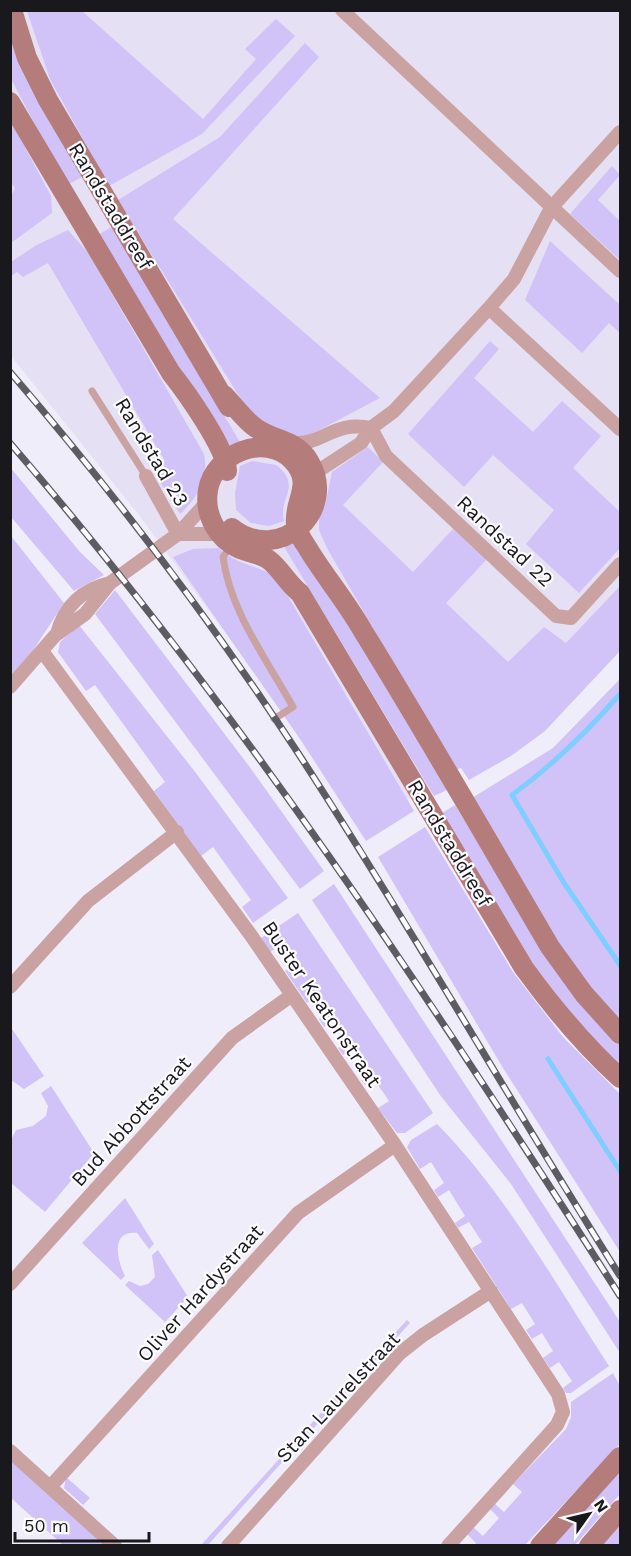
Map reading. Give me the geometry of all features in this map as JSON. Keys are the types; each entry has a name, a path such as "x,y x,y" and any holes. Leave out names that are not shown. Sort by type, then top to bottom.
{"main road":[{"name":"Randstaddreef","path":"12,10 27,58 48,100 224,395 266,442"},
{"name":"Randstaddreef","path":"10,102 171,373 177,396 221,464"},
{"path":"266,442 296,452 315,473 316,494 303,524 283,538 259,547 227,535 210,518 207,502 209,484 221,464 246,449 266,442"},
{"path":"296,452 303,483 296,515 303,524"},
{"path":"221,464 227,473 221,487 220,505 227,535"},
{"name":"Randstaddreef","path":"303,524 324,575 344,599 550,947 584,994 621,1034"},
{"name":"Randstaddreef","path":"259,547 286,581 300,593 530,976 553,1009 595,1055 621,1078"},
{"path":"540,1545 621,1457"},
{"path":"589,1545 621,1510"}],"street":[{"path":"342,10 551,208 621,271"},
{"path":"315,473 361,443 371,428 394,411 489,308 514,279 551,208 619,137"},
{"path":"489,308 621,429"},
{"path":"296,452 352,432 371,428"},
{"name":"Randstad 22","path":"371,428 386,456 556,616 571,618 621,564"},
{"name":"Randstad 23","path":"146,476 178,534"},
{"path":"10,687 58,633 85,614 110,583 178,534 207,502"},
{"path":"178,534 227,535"},
{"name":"Buster Keatonstraat","path":"42,651 177,832 292,995 491,1291 554,1389 562,1406 561,1419 448,1545"},
{"path":"10,987 88,901 177,832"},
{"name":"Bud Abbottstraat","path":"10,1284 232,1038 292,995"},
{"name":"Oliver Hardystraat","path":"50,1487 298,1213 395,1145"},
{"name":"Stan Laurelstraat","path":"228,1545 399,1354 423,1335 491,1291"},
{"path":"10,1451 115,1545"}],"lane":[{"name":"Randstad 23","path":"92,391 146,476"},
{"path":"227,535 223,557 225,577 233,597 292,707 274,719"}],"shaded area":[{"path":"10,11 620,11 620,631 554,700 367,827 139,515 11,356"},
{"path":"27,11 82,11 203,119 256,59 245,49 276,19 295,36 202,134 109,186 50,79"},
{"path":"10,32 36,95 82,177 67,185 11,79"},
{"path":"305,43 319,57 173,219 380,398 306,437 290,436 252,417 118,200 220,137"},
{"path":"11,121 51,196 52,213 11,243 10,199 15,188 11,183"},
{"path":"612,166 620,175 598,200 620,221 620,260 570,214"},
{"path":"113,226 241,444 226,452 98,235"},
{"path":"68,230 89,254 204,454 205,472 201,487 180,514 152,469 165,461 48,263 23,277 17,272 11,276 11,262 35,246"},
{"path":"550,241 620,305 620,333 609,323 582,353 525,300"},
{"path":"490,341 499,349 474,378 533,432 562,401 601,436 573,468 620,512 620,548 579,593 526,544 554,510 493,455 464,487 408,434"},
{"path":"368,447 383,462 343,505 413,572 453,529 487,559 446,603 508,662 544,627 566,643 620,586 620,651 545,731 511,756 469,780 461,768 455,770 327,548 319,530 319,516 325,506 332,472"},
{"path":"252,461 276,465 288,479 284,521 269,526 251,523 236,510 235,493 240,466"},
{"path":"10,467 80,552 104,575 74,591 11,517"},
{"path":"11,536 64,603 28,658 11,678"},
{"path":"297,538 447,790 434,796 283,545"},
{"path":"218,548 239,561 276,576 414,811 366,841 300,739 173,557 193,549"},
{"path":"115,590 249,766 324,871 300,889 95,614"},
{"path":"79,625 196,773 288,898 253,923 242,907 251,900 213,847 201,856 154,791 165,782 95,685 86,691 58,652 60,642"},
{"path":"620,679 620,1023 583,980 550,933 472,798 553,748"},
{"path":"455,805 497,874 620,1043 620,1067 579,1023 537,970 442,813"},
{"path":"425,827 513,972 563,1037 620,1094 620,1252 503,1068 378,857"},
{"path":"334,884 620,1322 620,1353 511,1184 440,1095 312,900"},
{"path":"298,913 433,1113 405,1133 397,1133 378,1108 389,1101 374,1079 365,1085 361,1080 371,1073 354,1049 343,1055 338,1048 348,1040 334,1020 324,1027 319,1019 328,1012 317,996 307,1003 285,971 295,964 281,945 270,952 261,938"},
{"path":"10,1026 44,1076 24,1089 11,1080"},
{"path":"51,1086 94,1153 45,1212 11,1183 11,1140 16,1130 33,1126 46,1116 48,1106 41,1093"},
{"path":"437,1124 462,1151 508,1209 609,1366 571,1393 566,1393 563,1388 572,1381 559,1362 550,1368 543,1358 553,1351 542,1333 532,1339 526,1330 535,1324 522,1303 511,1309 472,1248 482,1242 469,1222 458,1228 455,1223 465,1216 449,1190 438,1197 434,1190 444,1183 431,1162 420,1169 407,1147 411,1140"},
{"path":"125,1198 154,1244 149,1249 137,1233 128,1233 123,1236 118,1247 118,1255 125,1276 121,1280 82,1243"},
{"path":"158,1250 188,1297 165,1322 125,1285 129,1281 140,1286 148,1284 155,1277 152,1255"},
{"path":"407,1320 410,1323 301,1442 297,1439"},
{"path":"613,1373 620,1386 620,1444 525,1545 474,1545 476,1543 467,1534 473,1527 483,1536 499,1518 490,1509 495,1504 504,1512 522,1492 513,1484 566,1429 571,1417 571,1402"},
{"path":"290,1447 293,1450 208,1545 201,1545"},
{"path":"10,1459 106,1545 63,1545 11,1498"},
{"path":"620,1467 620,1494 575,1545 551,1546"},
{"path":"66,1477 90,1498 83,1505 64,1488"},
{"path":"620,1522 620,1545 599,1546"}],"waterway":[{"path":"620,694 569,748 512,795 564,883 620,965"},
{"path":"548,1059 620,1171"}],"railway":[{"path":"10,372 124,511 196,606 265,703 340,818 620,1276"},
{"path":"10,443 175,647 330,858 478,1076 620,1296"}]}
